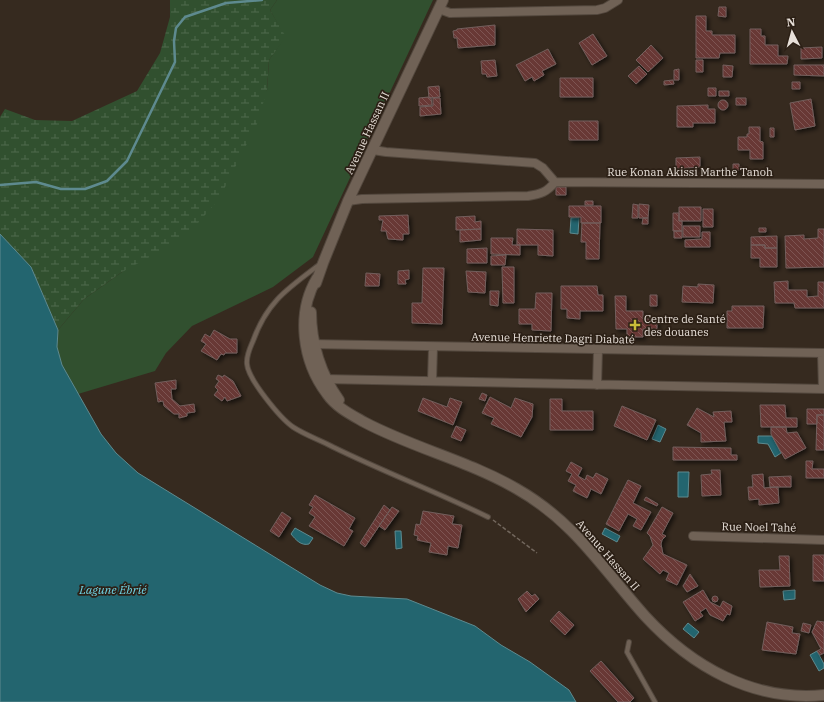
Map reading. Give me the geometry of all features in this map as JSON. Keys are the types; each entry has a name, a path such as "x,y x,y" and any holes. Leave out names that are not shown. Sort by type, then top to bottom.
{"street":[{"path":"441,5 450,13 596,10 605,8 618,0"},
{"name":"Avenue Hassan II","path":"441,5 348,201 322,263 318,278 308,298 305,313 310,344 321,379 347,412 391,435 490,474 540,504 583,541 645,616 673,644 698,664 726,679 756,690 786,694 824,695"},
{"path":"348,201 362,199 528,196 541,194 548,190 555,182 543,168 535,163 373,150"},
{"name":"Rue Konan Akissi Marthe Tanoh","path":"555,182 824,184"},
{"name":"Avenue Henriette Dagri Diabaté","path":"310,344 823,353"},
{"path":"432,381 433,347"},
{"path":"597,385 598,350"},
{"path":"321,379 823,389 823,353"},
{"name":"Rue Noel Tahé","path":"693,536 824,540"}],"lane":[{"path":"322,263 289,287 270,305 258,326 247,356 247,366 258,387 277,414 293,427 349,455 455,500 488,517"},
{"path":"629,642 627,652 655,702"}],"path":[{"path":"488,517 504,526 537,553"}],"green space":[{"path":"170,0 277,0 270,10 286,37 269,60 267,90 257,124 219,199 185,238 122,272 84,299 58,330 31,267 0,234 0,117 5,109 35,120 72,121 137,91 160,53 170,17"},
{"path":"277,0 433,0 313,257 273,287 192,326 166,353 155,371 78,394 62,365 57,347 58,330 84,299 122,272 267,90 269,60 285,37 270,10"}],"water":[{"path":"571,218 579,218 578,234 570,233"},
{"name":"Lagune Ébrié","path":"0,234 31,267 58,330 57,347 62,365 101,434 116,453 138,473 320,585 337,593 351,596 407,599 475,626 569,690 576,702 0,702"},
{"path":"658,425 666,429 660,442 652,439"},
{"path":"758,436 772,436 781,453 775,457 768,444 758,443"},
{"path":"678,472 689,472 688,497 678,497"},
{"path":"295,528 313,538 309,544 301,543 291,534"},
{"path":"605,528 620,536 617,542 602,534"},
{"path":"395,531 401,531 402,548 396,549"},
{"path":"795,590 795,599 784,600 783,591"},
{"path":"688,623 699,632 694,638 683,629"},
{"path":"817,651 824,664 824,668 819,671 810,655"}],"building":[{"path":"719,7 726,7 726,17 718,16"},
{"path":"696,16 706,16 706,31 712,31 712,35 735,35 735,53 720,53 719,58 696,58"},
{"path":"495,25 495,45 458,48 457,38 454,38 453,31 457,29"},
{"path":"750,29 761,29 761,36 765,36 765,45 778,45 778,56 788,56 787,64 750,64"},
{"path":"593,34 607,56 592,65 579,43"},
{"path":"651,45 663,58 648,72 636,60"},
{"path":"822,47 822,58 801,59 801,48"},
{"path":"548,49 556,64 542,71 544,75 534,81 532,77 525,81 516,65"},
{"path":"495,60 497,76 487,77 486,74 482,74 481,61"},
{"path":"696,60 703,60 703,72 696,72"},
{"path":"723,65 733,66 732,77 723,77"},
{"path":"794,65 824,65 824,76 794,75"},
{"path":"639,66 647,74 636,84 628,76"},
{"path":"679,69 679,80 674,80 674,70"},
{"path":"560,78 593,78 593,97 560,97"},
{"path":"673,80 674,84 664,85 664,81"},
{"path":"792,82 800,82 800,89 792,89"},
{"path":"439,86 440,97 429,98 428,87"},
{"path":"708,88 716,88 716,96 708,96"},
{"path":"719,91 729,91 729,96 719,96"},
{"path":"419,98 431,98 432,105 419,106"},
{"path":"433,98 440,98 441,114 420,116 420,107 433,106"},
{"path":"736,98 746,98 746,105 736,105"},
{"path":"811,99 815,126 795,130 790,103"},
{"path":"723,100 728,105 723,110 718,105"},
{"path":"708,105 708,109 715,109 715,123 693,123 693,127 677,127 677,106"},
{"path":"569,121 598,121 598,140 569,140"},
{"path":"749,127 760,127 760,141 763,142 763,159 750,159 750,150 738,150 738,137 747,137 747,134 749,134"},
{"path":"770,128 774,128 774,137 770,137"},
{"path":"700,157 700,167 676,169 676,158"},
{"path":"733,164 739,164 739,167 742,167 742,170 733,170"},
{"path":"556,187 566,187 566,195 556,195"},
{"path":"585,201 593,201 593,205 585,205"},
{"path":"633,204 638,205 638,218 632,218"},
{"path":"639,204 649,205 648,218 639,218"},
{"path":"569,206 601,206 601,223 581,223 581,217 569,217"},
{"path":"679,207 701,207 701,221 679,221"},
{"path":"703,209 713,209 713,227 703,227"},
{"path":"673,213 679,213 679,221 682,221 682,231 673,231"},
{"path":"408,215 409,234 403,234 403,240 388,239 386,231 381,231 383,220 379,220 379,216"},
{"path":"475,216 475,222 481,221 481,229 456,230 456,217"},
{"path":"643,218 648,218 648,224 642,224"},
{"path":"582,223 600,223 599,259 586,259 586,242 581,242"},
{"path":"683,226 700,226 700,237 683,237"},
{"path":"759,228 766,228 766,232 759,232"},
{"path":"481,229 481,240 460,242 460,230"},
{"path":"517,229 553,230 553,256 538,255 538,245 517,245"},
{"path":"818,229 824,229 824,267 786,268 785,236 804,235 804,239 818,238"},
{"path":"674,231 682,231 682,238 674,238"},
{"path":"702,232 710,232 710,247 685,247 685,240 702,239"},
{"path":"777,236 777,248 765,248 765,245 751,245 751,237"},
{"path":"491,238 513,238 512,245 520,245 520,255 491,254"},
{"path":"751,245 765,245 765,248 777,248 777,267 760,267 760,258 751,258"},
{"path":"487,248 487,263 467,263 467,249"},
{"path":"506,255 505,265 491,265 491,256"},
{"path":"502,267 514,267 514,303 503,303"},
{"path":"423,268 444,268 442,324 412,323 412,303 422,303"},
{"path":"409,270 409,279 405,280 406,284 398,284 398,271"},
{"path":"466,271 486,272 485,293 468,292"},
{"path":"366,273 380,274 379,286 365,286"},
{"path":"788,281 788,290 807,290 807,297 818,296 818,282 824,282 824,308 795,308 794,303 775,303 774,282"},
{"path":"698,284 714,285 713,303 682,302 683,286 698,287"},
{"path":"561,286 597,286 598,295 603,295 603,311 580,311 580,319 567,318 567,309 561,309"},
{"path":"490,291 499,291 498,306 490,305"},
{"path":"536,293 552,293 551,331 532,330 532,324 519,324 519,309 535,309"},
{"path":"650,295 657,295 657,306 650,306"},
{"path":"615,296 626,296 626,311 643,311 643,319 657,319 657,329 643,329 643,337 627,337 627,329 616,329"},
{"path":"732,306 764,306 763,328 727,328 727,311 732,311"},
{"path":"214,330 230,339 237,339 237,353 221,354 217,360 201,351 206,344 201,341 205,334 210,337"},
{"path":"218,375 223,377 224,375 233,381 241,396 227,401 225,397 222,401 214,395 218,390 215,387 219,381 216,379"},
{"path":"176,380 176,389 171,389 172,399 180,406 194,404 195,412 187,413 187,416 179,418 179,414 174,414 164,406 163,401 158,402 155,383"},
{"path":"482,393 487,395 485,401 479,399"},
{"path":"490,397 511,408 515,398 533,404 532,417 521,437 491,424 494,418 482,413"},
{"path":"423,398 447,407 450,398 462,402 453,425 418,411"},
{"path":"550,399 562,399 562,411 593,411 593,430 550,430"},
{"path":"760,405 785,405 786,418 797,418 797,427 761,427"},
{"path":"622,406 656,420 647,440 614,426"},
{"path":"697,408 714,417 713,412 731,411 732,422 724,422 726,441 701,442 701,433 687,425"},
{"path":"807,409 824,409 824,415 817,415 817,424 807,424"},
{"path":"817,415 824,415 824,450 816,450"},
{"path":"456,426 466,430 461,441 451,437"},
{"path":"771,427 786,427 787,433 797,432 806,448 785,459 771,434"},
{"path":"673,447 731,448 731,455 737,455 737,460 673,460"},
{"path":"806,461 813,461 812,469 824,469 824,478 806,478"},
{"path":"571,462 582,468 578,476 585,480 587,475 593,478 596,473 608,479 601,494 591,489 587,498 573,491 576,485 568,481 572,474 566,471"},
{"path":"711,470 720,470 721,495 702,496 701,475 712,474"},
{"path":"763,474 764,488 778,487 779,503 759,505 759,499 749,500 748,487 753,487 752,475"},
{"path":"791,476 791,487 770,487 769,477"},
{"path":"628,480 641,486 633,503 651,512 641,530 633,526 637,519 628,514 619,531 606,524"},
{"path":"315,495 355,518 349,529 353,531 344,546 309,526 315,517 309,513 313,507 309,505"},
{"path":"646,497 658,504 657,506 644,500"},
{"path":"384,505 390,510 365,547 360,543"},
{"path":"392,507 399,511 385,530 379,526"},
{"path":"662,507 673,513 662,534 666,536 662,540 661,544 663,554 687,565 677,585 666,580 669,573 663,570 660,574 643,559 653,545 650,536 647,533"},
{"path":"423,511 454,516 452,524 462,525 458,548 448,546 447,555 429,552 431,543 417,540 418,536 414,535 416,524 420,525"},
{"path":"282,512 291,518 279,537 270,531"},
{"path":"813,555 824,555 824,581 813,581"},
{"path":"779,556 789,556 790,586 760,587 759,570 780,570"},
{"path":"690,574 698,586 687,592 683,586"},
{"path":"703,590 710,602 720,607 723,601 732,606 730,615 727,614 723,621 710,615 706,608 700,612 703,616 695,621 683,602"},
{"path":"527,591 532,596 535,594 539,599 526,612 518,599"},
{"path":"715,596 718,599 715,602 712,599"},
{"path":"559,611 574,625 565,635 550,621"},
{"path":"817,621 824,622 824,653 820,655 817,651 821,649 812,632"},
{"path":"767,622 793,627 792,633 800,634 796,654 762,650"},
{"path":"803,623 811,625 809,633 801,631"},
{"path":"601,661 634,698 630,702 618,702 590,671"}],"waterway":[{"path":"0,185 36,182 61,189 85,189 107,181 127,161 175,62 174,41 176,28 185,17 226,3 262,0"}],"place":[{"name":"Centre de Santé des douanes","path":"635,325"}]}
